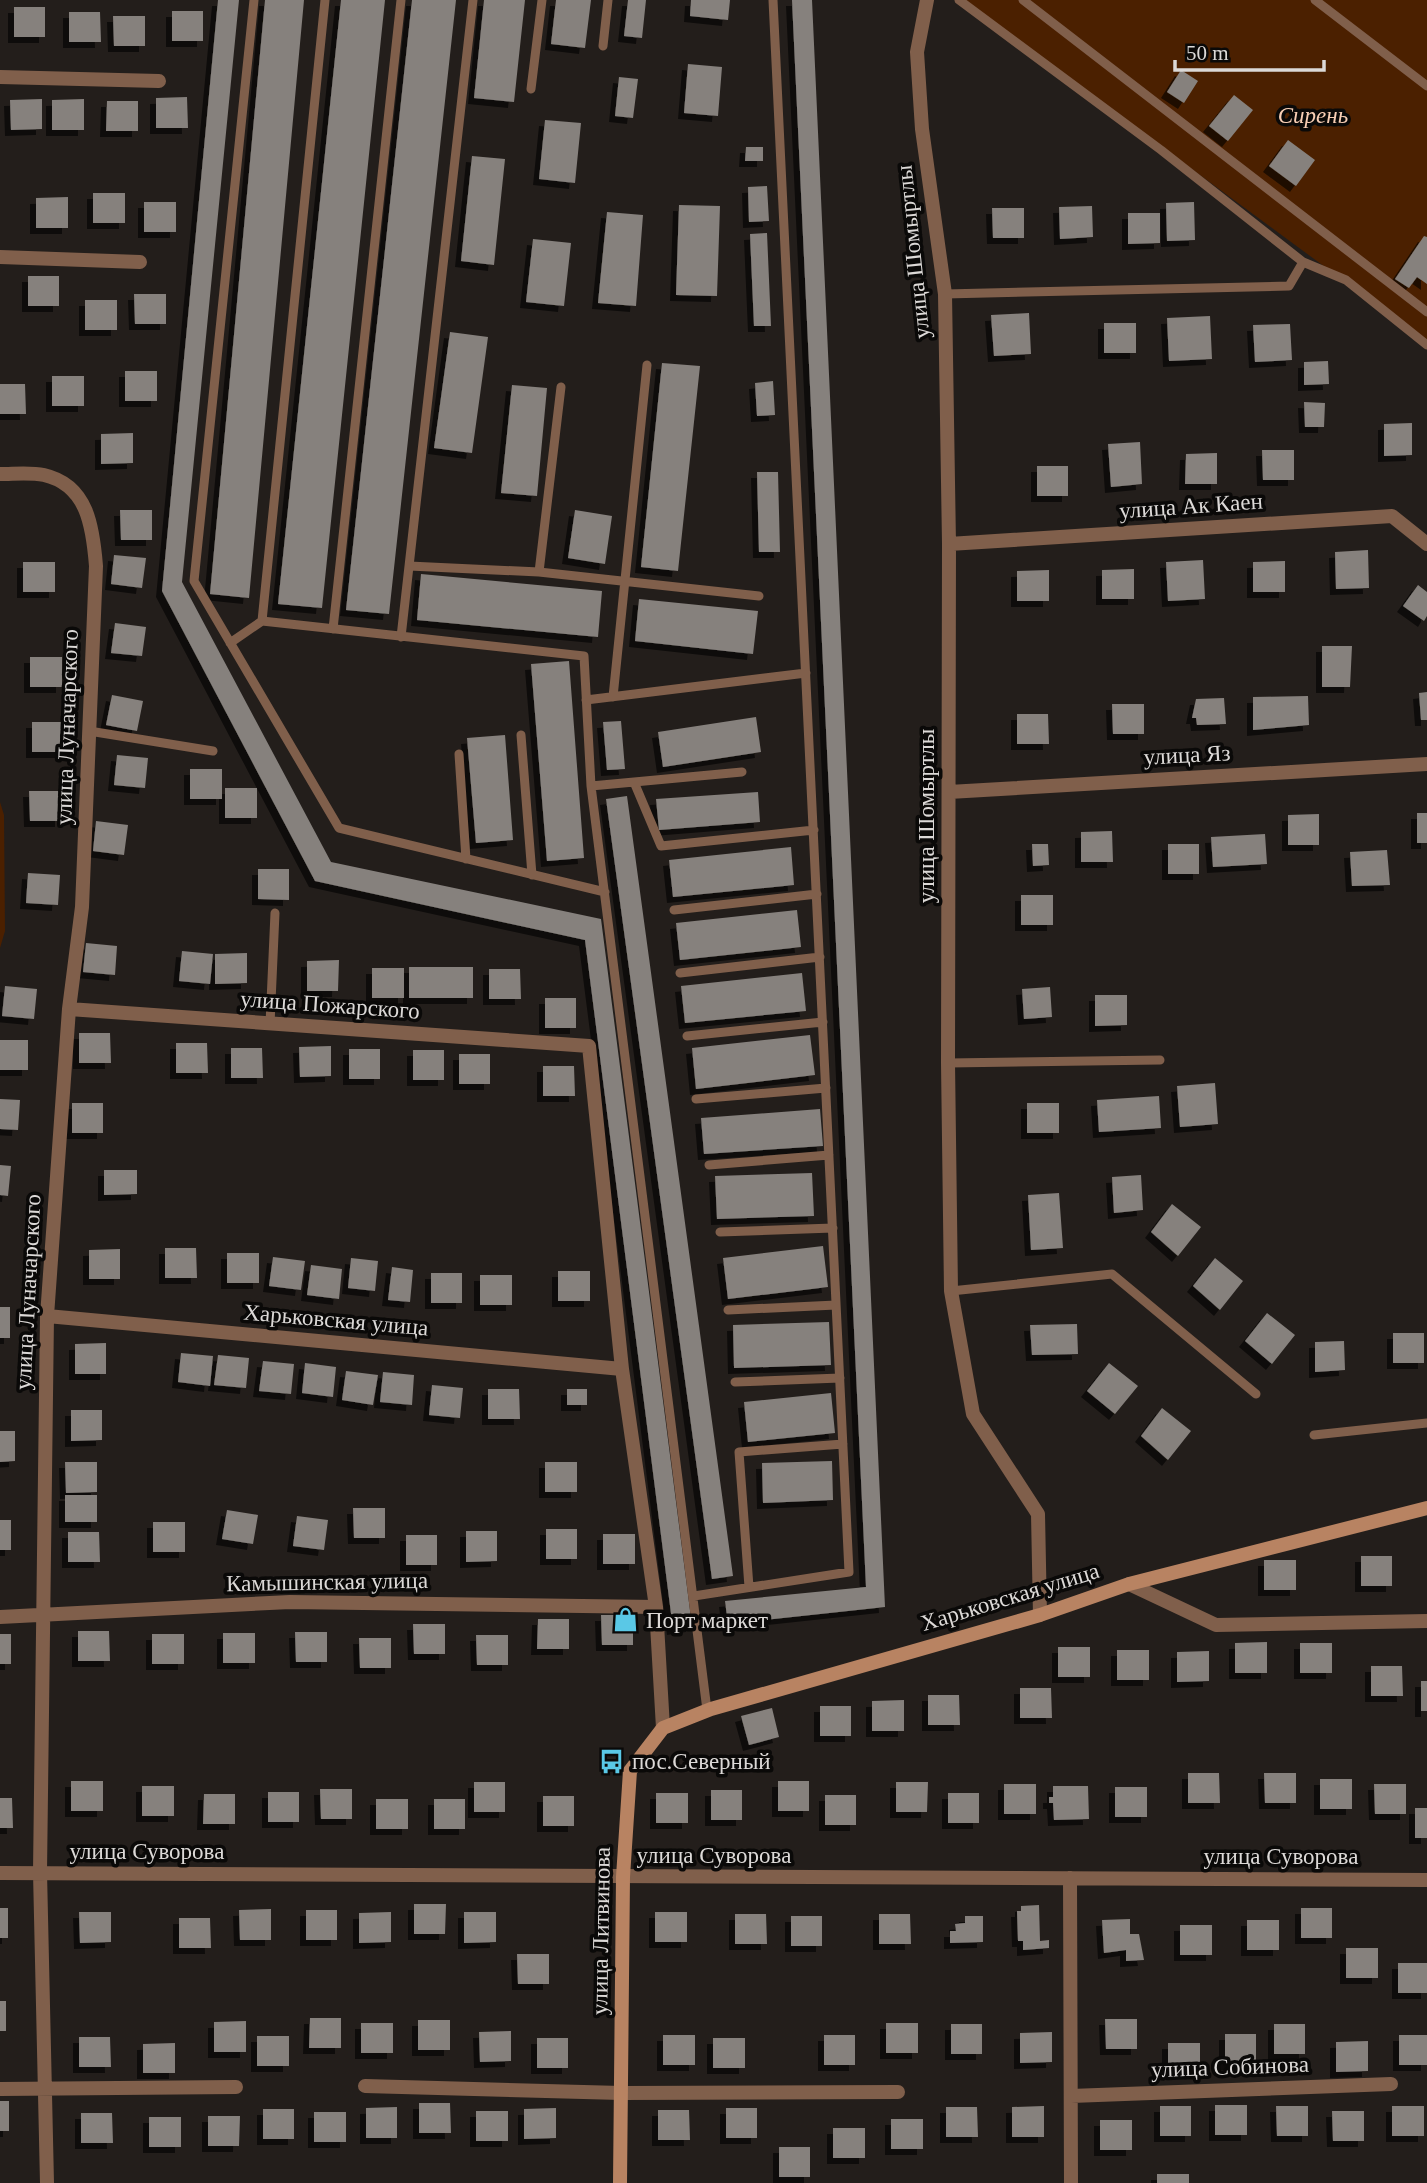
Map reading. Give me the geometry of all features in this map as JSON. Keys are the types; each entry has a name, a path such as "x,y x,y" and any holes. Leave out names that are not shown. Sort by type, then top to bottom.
{"street":[{"name":"улица Шомыртлы","path":"927,0 917,52 922,129 944,294 949,544 948,1063 951,1291 974,1414 1038,1514 1040,1615"},
{"path":"0,77 159,81"},
{"path":"0,257 140,262"},
{"name":"улица Луначарского","path":"0,474 44,475 69,487 82,501 93,524 96,566 82,907 69,1009 47,1316 40,1872 47,2183"},
{"name":"улица Ак Каен","path":"949,544 1392,516 1427,544"},
{"name":"улица Яз","path":"949,792 1427,764"},
{"name":"улица Пожарского","path":"69,1009 589,1046 622,1369"},
{"name":"Харьковская улица","path":"47,1316 622,1369"},
{"path":"622,1369 656,1607 663,1728"},
{"name":"Харьковская улица","path":"663,1728 707,1710 1040,1615 1129,1584 1427,1508"},
{"path":"1129,1584 1216,1625 1427,1621"},
{"name":"Камышинская улица","path":"0,1617 290,1602 656,1607"},
{"name":"улица Литвинова","path":"620,2183 623,1877 631,1771 663,1728"},
{"name":"улица Суворова","path":"0,1873 1427,1880"},
{"path":"1070,1878 1071,2183"},
{"name":"улица Собинова","path":"1071,2096 1391,2084"},
{"path":"365,2086 621,2093 898,2092"},
{"path":"0,2089 236,2087"}],"lane":[{"path":"254,0 194,581 339,828 605,892"},
{"path":"262,621 325,0"},
{"path":"333,629 401,0"},
{"path":"401,637 473,0"},
{"path":"531,89 542,0"},
{"path":"603,46 608,0"},
{"path":"694,1596 849,1572 773,0"},
{"path":"959,0 1161,150 1303,262 1346,280 1427,345"},
{"path":"1023,0 1427,312"},
{"path":"1315,0 1427,86"},
{"path":"944,294 1289,286 1303,262"},
{"path":"613,697 647,365"},
{"path":"539,572 561,387"},
{"path":"409,566 539,572 759,596"},
{"path":"230,643 262,621 584,656 592,786 707,1710"},
{"path":"586,700 806,673"},
{"path":"89,731 213,751"},
{"path":"521,735 532,875"},
{"path":"459,754 466,859"},
{"path":"592,786 742,772"},
{"path":"634,782 661,846 814,830"},
{"path":"674,910 817,894"},
{"path":"270,1024 275,913"},
{"path":"680,973 820,957"},
{"path":"687,1036 823,1022"},
{"path":"948,1063 1160,1060"},
{"path":"696,1099 826,1088"},
{"path":"709,1165 829,1155"},
{"path":"720,1232 833,1228"},
{"path":"951,1291 1112,1274 1256,1394"},
{"path":"728,1310 836,1305"},
{"path":"735,1382 840,1378"},
{"path":"1314,1435 1427,1423"},
{"path":"749,1587 738,1452 843,1444"}],"green space":[{"name":"Сирень","path":"962,0 1427,0 1427,342"},
{"path":"0,802 4,815 5,931 0,948"}],"building":[{"path":"218,0 239,0 182,582 331,862 601,919 692,1626 673,1629 585,940 315,881 162,591"},
{"path":"265,0 304,0 249,598 210,594"},
{"path":"341,0 385,0 322,608 278,604"},
{"path":"412,0 456,0 389,614 346,610"},
{"path":"484,0 525,0 514,102 474,98"},
{"path":"556,0 591,0 585,48 551,44"},
{"path":"628,0 646,0 642,38 624,36"},
{"path":"691,0 730,0 728,20 690,16"},
{"path":"792,0 812,0 885,1607 728,1624 725,1601 866,1587"},
{"path":"14,7 45,7 45,37 14,37"},
{"path":"172,11 203,11 203,41 172,41"},
{"path":"69,12 100,12 101,42 69,42"},
{"path":"113,16 145,16 145,46 114,46"},
{"path":"688,64 722,67 718,116 684,113"},
{"path":"1181,70 1198,81 1184,103 1167,92"},
{"path":"619,77 638,79 633,118 615,116"},
{"path":"1234,95 1253,110 1228,141 1209,126"},
{"path":"187,97 188,128 156,128 156,98"},
{"path":"42,99 42,129 11,130 10,100"},
{"path":"84,99 84,130 52,130 52,100"},
{"path":"107,101 138,101 138,131 106,131"},
{"path":"545,120 581,123 575,183 539,179"},
{"path":"1288,140 1315,160 1296,186 1269,166"},
{"path":"746,147 763,147 763,161 745,161"},
{"path":"472,156 505,159 494,265 461,261"},
{"path":"767,186 769,221 749,222 748,187"},
{"path":"93,193 125,193 125,223 93,223"},
{"path":"68,197 68,228 36,228 36,198"},
{"path":"144,202 176,202 176,232 144,232"},
{"path":"1194,202 1195,240 1167,241 1166,203"},
{"path":"679,205 720,206 717,296 676,295"},
{"path":"1092,206 1093,237 1060,239 1059,207"},
{"path":"992,208 1024,208 1024,238 993,238"},
{"path":"607,212 643,215 636,306 598,303"},
{"path":"1128,213 1160,213 1160,243 1128,244"},
{"path":"767,233 771,326 754,326 750,234"},
{"path":"1424,236 1427,237 1427,284 1417,277 1409,288 1395,279"},
{"path":"533,239 571,243 564,306 526,302"},
{"path":"28,276 59,276 59,306 28,306"},
{"path":"134,294 166,294 166,324 135,324"},
{"path":"85,300 117,300 117,330 85,330"},
{"path":"1029,313 1031,354 994,356 991,315"},
{"path":"1210,316 1212,359 1169,361 1167,318"},
{"path":"1104,323 1136,323 1136,353 1104,353"},
{"path":"1290,324 1292,360 1255,362 1253,325"},
{"path":"450,332 488,337 472,453 434,448"},
{"path":"1328,361 1329,384 1304,385 1304,362"},
{"path":"662,363 700,366 678,571 641,567"},
{"path":"125,371 157,371 157,401 125,401"},
{"path":"52,376 84,376 84,406 52,406"},
{"path":"773,381 775,415 757,416 755,383"},
{"path":"0,384 25,384 26,414 0,414"},
{"path":"512,385 547,388 537,496 501,493"},
{"path":"1304,402 1325,403 1324,427 1305,427"},
{"path":"1412,423 1412,455 1384,456 1384,424"},
{"path":"133,433 133,463 101,464 101,434"},
{"path":"1140,442 1142,484 1111,487 1108,444"},
{"path":"1262,450 1294,450 1294,480 1263,480"},
{"path":"1217,453 1217,484 1185,484 1186,454"},
{"path":"1037,466 1068,466 1068,496 1037,496"},
{"path":"757,472 778,472 780,552 759,552"},
{"path":"120,510 152,510 152,540 121,540"},
{"path":"575,510 612,516 605,564 568,558"},
{"path":"1368,550 1369,588 1336,589 1335,552"},
{"path":"114,555 146,558 142,588 111,584"},
{"path":"1203,560 1205,599 1168,601 1166,562"},
{"path":"1285,561 1285,592 1253,592 1253,562"},
{"path":"23,562 55,562 55,592 23,592"},
{"path":"1134,569 1134,599 1102,599 1102,570"},
{"path":"1049,570 1049,601 1017,601 1017,571"},
{"path":"421,574 602,591 598,637 417,620"},
{"path":"1418,585 1427,592 1427,616 1424,621 1403,606"},
{"path":"639,599 758,611 753,654 635,641"},
{"path":"115,623 146,627 142,656 111,653"},
{"path":"1322,646 1352,646 1350,687 1322,687"},
{"path":"30,657 62,657 62,687 30,687"},
{"path":"569,661 584,858 547,861 531,664"},
{"path":"1427,692 1427,720 1421,720 1419,693"},
{"path":"112,695 143,701 137,731 106,725"},
{"path":"1308,696 1309,725 1253,730 1253,697"},
{"path":"1224,698 1226,724 1197,725 1196,718 1192,718 1196,699"},
{"path":"1112,704 1144,704 1144,734 1113,734"},
{"path":"1017,714 1048,714 1049,744 1017,744"},
{"path":"756,717 761,752 663,767 658,732"},
{"path":"621,721 625,769 607,770 603,722"},
{"path":"32,722 64,722 64,752 32,752"},
{"path":"505,735 513,840 476,843 467,738"},
{"path":"117,755 148,758 145,788 114,785"},
{"path":"190,769 222,769 222,799 190,799"},
{"path":"225,788 257,788 257,818 225,818"},
{"path":"29,791 61,791 61,821 30,821"},
{"path":"758,792 760,822 659,830 656,799"},
{"path":"627,796 733,1576 712,1579 606,799"},
{"path":"1417,813 1427,813 1427,843 1417,843"},
{"path":"1319,814 1319,845 1288,845 1288,815"},
{"path":"96,821 128,825 124,855 93,851"},
{"path":"1112,831 1113,862 1081,862 1081,832"},
{"path":"1265,834 1267,864 1213,867 1211,837"},
{"path":"1032,844 1048,844 1049,865 1033,866"},
{"path":"1168,844 1199,844 1199,874 1168,874"},
{"path":"791,847 794,885 673,897 669,860"},
{"path":"1387,850 1390,885 1352,886 1350,852"},
{"path":"258,869 289,869 289,900 258,899"},
{"path":"28,873 60,875 58,905 26,903"},
{"path":"1021,895 1053,895 1053,925 1021,925"},
{"path":"797,910 801,947 680,960 676,923"},
{"path":"86,943 117,946 115,975 83,972"},
{"path":"182,951 213,954 210,984 179,981"},
{"path":"247,953 247,983 215,984 215,954"},
{"path":"339,960 338,991 307,991 307,961"},
{"path":"409,967 473,967 473,998 409,998"},
{"path":"372,968 404,968 404,998 372,998"},
{"path":"489,969 520,969 521,999 489,999"},
{"path":"802,973 806,1011 685,1023 681,986"},
{"path":"5,986 37,989 34,1019 2,1016"},
{"path":"1050,987 1052,1017 1024,1019 1022,989"},
{"path":"1095,995 1127,995 1127,1025 1095,1026"},
{"path":"545,998 576,998 576,1028 545,1028"},
{"path":"79,1033 110,1033 111,1063 79,1063"},
{"path":"810,1035 815,1075 696,1089 692,1048"},
{"path":"0,1040 28,1040 28,1070 0,1070"},
{"path":"176,1043 207,1043 208,1073 176,1073"},
{"path":"331,1046 331,1076 300,1077 299,1047"},
{"path":"231,1048 262,1048 263,1078 231,1078"},
{"path":"349,1049 380,1049 380,1079 349,1079"},
{"path":"413,1050 444,1050 444,1080 413,1080"},
{"path":"459,1054 490,1054 490,1084 459,1084"},
{"path":"543,1066 574,1066 575,1096 543,1096"},
{"path":"1215,1083 1218,1124 1180,1127 1177,1086"},
{"path":"1159,1096 1161,1128 1099,1132 1097,1100"},
{"path":"0,1099 20,1100 18,1130 0,1129"},
{"path":"72,1103 103,1103 103,1133 72,1133"},
{"path":"1027,1103 1059,1103 1059,1133 1027,1133"},
{"path":"820,1109 823,1146 704,1154 701,1118"},
{"path":"0,1165 11,1166 8,1196 0,1195"},
{"path":"104,1170 137,1170 137,1194 104,1195"},
{"path":"812,1173 814,1216 717,1219 715,1176"},
{"path":"1141,1175 1143,1210 1114,1213 1112,1177"},
{"path":"1059,1193 1063,1248 1031,1250 1028,1195"},
{"path":"1172,1204 1201,1227 1178,1256 1151,1232"},
{"path":"823,1246 828,1287 728,1299 723,1258"},
{"path":"165,1248 196,1248 197,1278 165,1278"},
{"path":"120,1249 120,1279 89,1279 89,1250"},
{"path":"227,1253 259,1253 259,1283 227,1283"},
{"path":"273,1257 305,1261 301,1290 269,1286"},
{"path":"351,1258 378,1261 375,1291 348,1288"},
{"path":"1215,1258 1243,1281 1220,1310 1193,1286"},
{"path":"311,1265 342,1269 339,1299 307,1295"},
{"path":"392,1267 413,1270 410,1302 388,1300"},
{"path":"558,1271 590,1271 590,1301 558,1301"},
{"path":"431,1273 462,1273 462,1303 431,1303"},
{"path":"480,1275 512,1275 512,1305 480,1305"},
{"path":"0,1307 10,1307 10,1338 0,1338"},
{"path":"1267,1313 1295,1335 1272,1364 1245,1341"},
{"path":"829,1322 831,1365 734,1368 733,1325"},
{"path":"1077,1324 1078,1354 1032,1355 1030,1325"},
{"path":"1393,1333 1424,1333 1424,1363 1393,1363"},
{"path":"1344,1341 1345,1370 1315,1372 1315,1342"},
{"path":"106,1343 106,1374 75,1374 75,1344"},
{"path":"181,1353 213,1356 210,1386 178,1382"},
{"path":"218,1355 249,1358 246,1388 214,1385"},
{"path":"263,1361 294,1364 291,1394 259,1391"},
{"path":"305,1363 336,1367 333,1397 302,1393"},
{"path":"1109,1363 1138,1386 1115,1414 1087,1391"},
{"path":"346,1371 378,1375 373,1405 342,1400"},
{"path":"383,1372 414,1375 412,1405 380,1402"},
{"path":"432,1385 463,1388 460,1418 429,1415"},
{"path":"488,1389 519,1389 520,1419 488,1419"},
{"path":"567,1389 587,1389 587,1405 567,1405"},
{"path":"831,1393 835,1433 748,1442 744,1402"},
{"path":"1162,1408 1191,1431 1168,1460 1141,1436"},
{"path":"71,1410 102,1410 102,1440 71,1441"},
{"path":"0,1431 15,1431 15,1461 0,1462"},
{"path":"832,1461 833,1500 763,1503 762,1463"},
{"path":"65,1462 97,1462 97,1492 66,1493"},
{"path":"545,1462 577,1462 577,1492 545,1492"},
{"path":"65,1495 97,1495 97,1522 65,1522"},
{"path":"353,1508 385,1508 385,1538 354,1538"},
{"path":"227,1510 258,1515 253,1544 222,1539"},
{"path":"297,1516 328,1520 324,1550 293,1546"},
{"path":"0,1520 11,1520 11,1550 0,1550"},
{"path":"153,1522 185,1522 185,1552 153,1552"},
{"path":"546,1529 577,1529 577,1559 546,1559"},
{"path":"466,1531 497,1531 497,1561 466,1562"},
{"path":"68,1532 99,1532 100,1562 68,1562"},
{"path":"603,1534 635,1534 635,1564 603,1564"},
{"path":"406,1535 437,1535 437,1565 406,1565"},
{"path":"1361,1556 1392,1556 1392,1586 1361,1586"},
{"path":"1264,1560 1296,1560 1296,1590 1264,1590"},
{"path":"601,1615 633,1615 633,1645 602,1645"},
{"path":"538,1619 569,1619 569,1649 537,1649"},
{"path":"413,1624 445,1624 445,1654 414,1654"},
{"path":"78,1631 109,1631 110,1661 78,1661"},
{"path":"295,1632 327,1632 327,1662 296,1662"},
{"path":"223,1633 255,1633 255,1663 223,1663"},
{"path":"0,1634 11,1634 11,1664 0,1664"},
{"path":"152,1634 184,1634 184,1664 152,1664"},
{"path":"476,1635 508,1635 508,1665 477,1665"},
{"path":"359,1638 391,1638 391,1668 360,1668"},
{"path":"1267,1642 1267,1673 1235,1673 1235,1643"},
{"path":"1300,1643 1332,1643 1332,1673 1300,1673"},
{"path":"1058,1647 1090,1647 1090,1677 1058,1677"},
{"path":"1117,1650 1149,1650 1149,1680 1117,1680"},
{"path":"1209,1651 1209,1681 1177,1682 1177,1652"},
{"path":"1371,1666 1402,1666 1403,1696 1371,1696"},
{"path":"1421,1681 1427,1681 1427,1711 1421,1711"},
{"path":"1020,1688 1051,1688 1052,1718 1020,1718"},
{"path":"928,1695 959,1695 960,1725 928,1725"},
{"path":"904,1700 904,1731 872,1731 872,1701"},
{"path":"820,1706 851,1706 851,1736 820,1736"},
{"path":"772,1708 779,1737 749,1745 741,1716"},
{"path":"1188,1773 1219,1773 1220,1803 1188,1803"},
{"path":"1264,1773 1296,1773 1296,1803 1265,1803"},
{"path":"1320,1779 1352,1779 1352,1809 1320,1809"},
{"path":"71,1781 103,1781 103,1811 71,1811"},
{"path":"778,1781 809,1781 809,1811 778,1811"},
{"path":"474,1782 505,1782 505,1812 474,1812"},
{"path":"896,1782 928,1782 927,1812 896,1812"},
{"path":"1004,1784 1036,1784 1036,1814 1004,1814"},
{"path":"1374,1784 1406,1784 1406,1814 1375,1814"},
{"path":"142,1786 174,1786 174,1816 142,1816"},
{"path":"1053,1786 1088,1786 1089,1819 1054,1820 1053,1803 1049,1803 1049,1797 1053,1797"},
{"path":"1115,1787 1147,1787 1147,1817 1115,1817"},
{"path":"320,1789 352,1789 352,1819 321,1819"},
{"path":"711,1790 742,1790 742,1820 711,1820"},
{"path":"268,1792 299,1792 299,1822 268,1822"},
{"path":"656,1793 688,1793 688,1823 656,1823"},
{"path":"948,1793 979,1793 979,1823 948,1823"},
{"path":"204,1794 235,1794 235,1824 203,1824"},
{"path":"825,1795 856,1795 856,1825 825,1825"},
{"path":"543,1796 574,1796 574,1826 543,1826"},
{"path":"0,1798 12,1798 13,1828 0,1828"},
{"path":"376,1799 408,1799 408,1829 376,1829"},
{"path":"434,1799 465,1799 465,1829 434,1829"},
{"path":"1415,1808 1427,1808 1427,1838 1415,1838"},
{"path":"414,1904 446,1904 445,1934 414,1934"},
{"path":"1039,1905 1040,1941 1049,1940 1049,1948 1023,1950 1023,1941 1018,1941 1017,1911 1021,1911 1021,1906"},
{"path":"0,1908 8,1908 8,1938 0,1938"},
{"path":"1301,1908 1332,1908 1332,1938 1301,1938"},
{"path":"271,1909 271,1940 240,1940 239,1910"},
{"path":"306,1910 337,1910 337,1940 306,1940"},
{"path":"79,1912 111,1912 111,1942 80,1943"},
{"path":"391,1912 391,1942 359,1943 359,1913"},
{"path":"464,1912 496,1912 496,1942 464,1943"},
{"path":"655,1912 687,1912 687,1942 655,1942"},
{"path":"735,1914 766,1914 767,1944 735,1944"},
{"path":"879,1914 910,1914 911,1944 879,1944"},
{"path":"791,1916 822,1916 822,1946 791,1946"},
{"path":"965,1916 983,1916 983,1942 950,1943 950,1931 956,1931 955,1924 965,1923"},
{"path":"179,1918 210,1918 211,1948 179,1948"},
{"path":"1130,1919 1130,1934 1139,1934 1144,1960 1126,1961 1126,1950 1104,1953 1102,1920"},
{"path":"1247,1920 1279,1920 1279,1950 1247,1950"},
{"path":"1180,1925 1212,1925 1212,1955 1180,1955"},
{"path":"1346,1948 1378,1948 1378,1978 1346,1978"},
{"path":"517,1954 549,1954 549,1984 518,1984"},
{"path":"1398,1963 1427,1963 1427,1993 1398,1993"},
{"path":"0,2001 6,2001 6,2031 0,2031"},
{"path":"310,2018 341,2018 341,2048 309,2048"},
{"path":"1105,2019 1137,2019 1137,2049 1106,2049"},
{"path":"418,2020 450,2020 450,2050 418,2050"},
{"path":"246,2021 246,2052 214,2052 214,2022"},
{"path":"361,2023 393,2023 393,2053 361,2053"},
{"path":"886,2023 918,2023 918,2053 886,2053"},
{"path":"951,2024 982,2024 982,2054 951,2054"},
{"path":"1274,2024 1305,2024 1305,2054 1274,2054"},
{"path":"511,2031 511,2061 480,2062 479,2032"},
{"path":"1052,2032 1052,2062 1020,2063 1020,2033"},
{"path":"1225,2034 1256,2034 1256,2064 1225,2064"},
{"path":"663,2035 695,2035 695,2065 663,2065"},
{"path":"824,2035 855,2035 855,2065 824,2065"},
{"path":"1399,2035 1427,2035 1427,2065 1399,2065"},
{"path":"257,2036 289,2036 289,2066 257,2066"},
{"path":"79,2037 110,2037 111,2067 79,2067"},
{"path":"537,2038 568,2038 568,2068 537,2068"},
{"path":"713,2038 745,2038 745,2068 713,2068"},
{"path":"1368,2041 1368,2071 1336,2072 1336,2042"},
{"path":"175,2043 175,2073 143,2073 143,2044"},
{"path":"1168,2043 1200,2043 1200,2073 1168,2073"},
{"path":"0,2101 9,2101 9,2131 0,2131"},
{"path":"419,2103 450,2103 451,2133 419,2133"},
{"path":"1215,2105 1247,2105 1247,2135 1215,2135"},
{"path":"1044,2106 1044,2137 1012,2137 1012,2107"},
{"path":"1160,2106 1191,2106 1191,2136 1160,2136"},
{"path":"1276,2106 1308,2106 1308,2136 1277,2136"},
{"path":"1392,2106 1424,2106 1424,2136 1392,2136"},
{"path":"397,2107 397,2138 366,2138 366,2108"},
{"path":"946,2107 977,2107 978,2137 946,2137"},
{"path":"556,2108 556,2138 524,2139 524,2109"},
{"path":"726,2108 757,2108 757,2138 726,2138"},
{"path":"263,2109 294,2109 294,2139 263,2139"},
{"path":"658,2110 689,2110 690,2140 658,2140"},
{"path":"476,2111 508,2111 508,2141 476,2141"},
{"path":"1332,2111 1364,2111 1364,2141 1333,2141"},
{"path":"314,2112 346,2112 346,2142 314,2142"},
{"path":"81,2113 112,2113 113,2143 81,2143"},
{"path":"208,2116 240,2116 239,2146 208,2146"},
{"path":"149,2117 181,2117 181,2147 149,2147"},
{"path":"891,2119 923,2119 923,2149 891,2149"},
{"path":"1100,2120 1132,2120 1132,2150 1100,2150"},
{"path":"833,2128 865,2128 865,2158 833,2158"},
{"path":"779,2147 810,2147 810,2177 779,2177"},
{"path":"1157,2174 1189,2174 1189,2183 1157,2183"}],"place":[{"name":"Порт маркет","path":"626,1620"},
{"name":"пос.Северный","path":"612,1761"}]}
